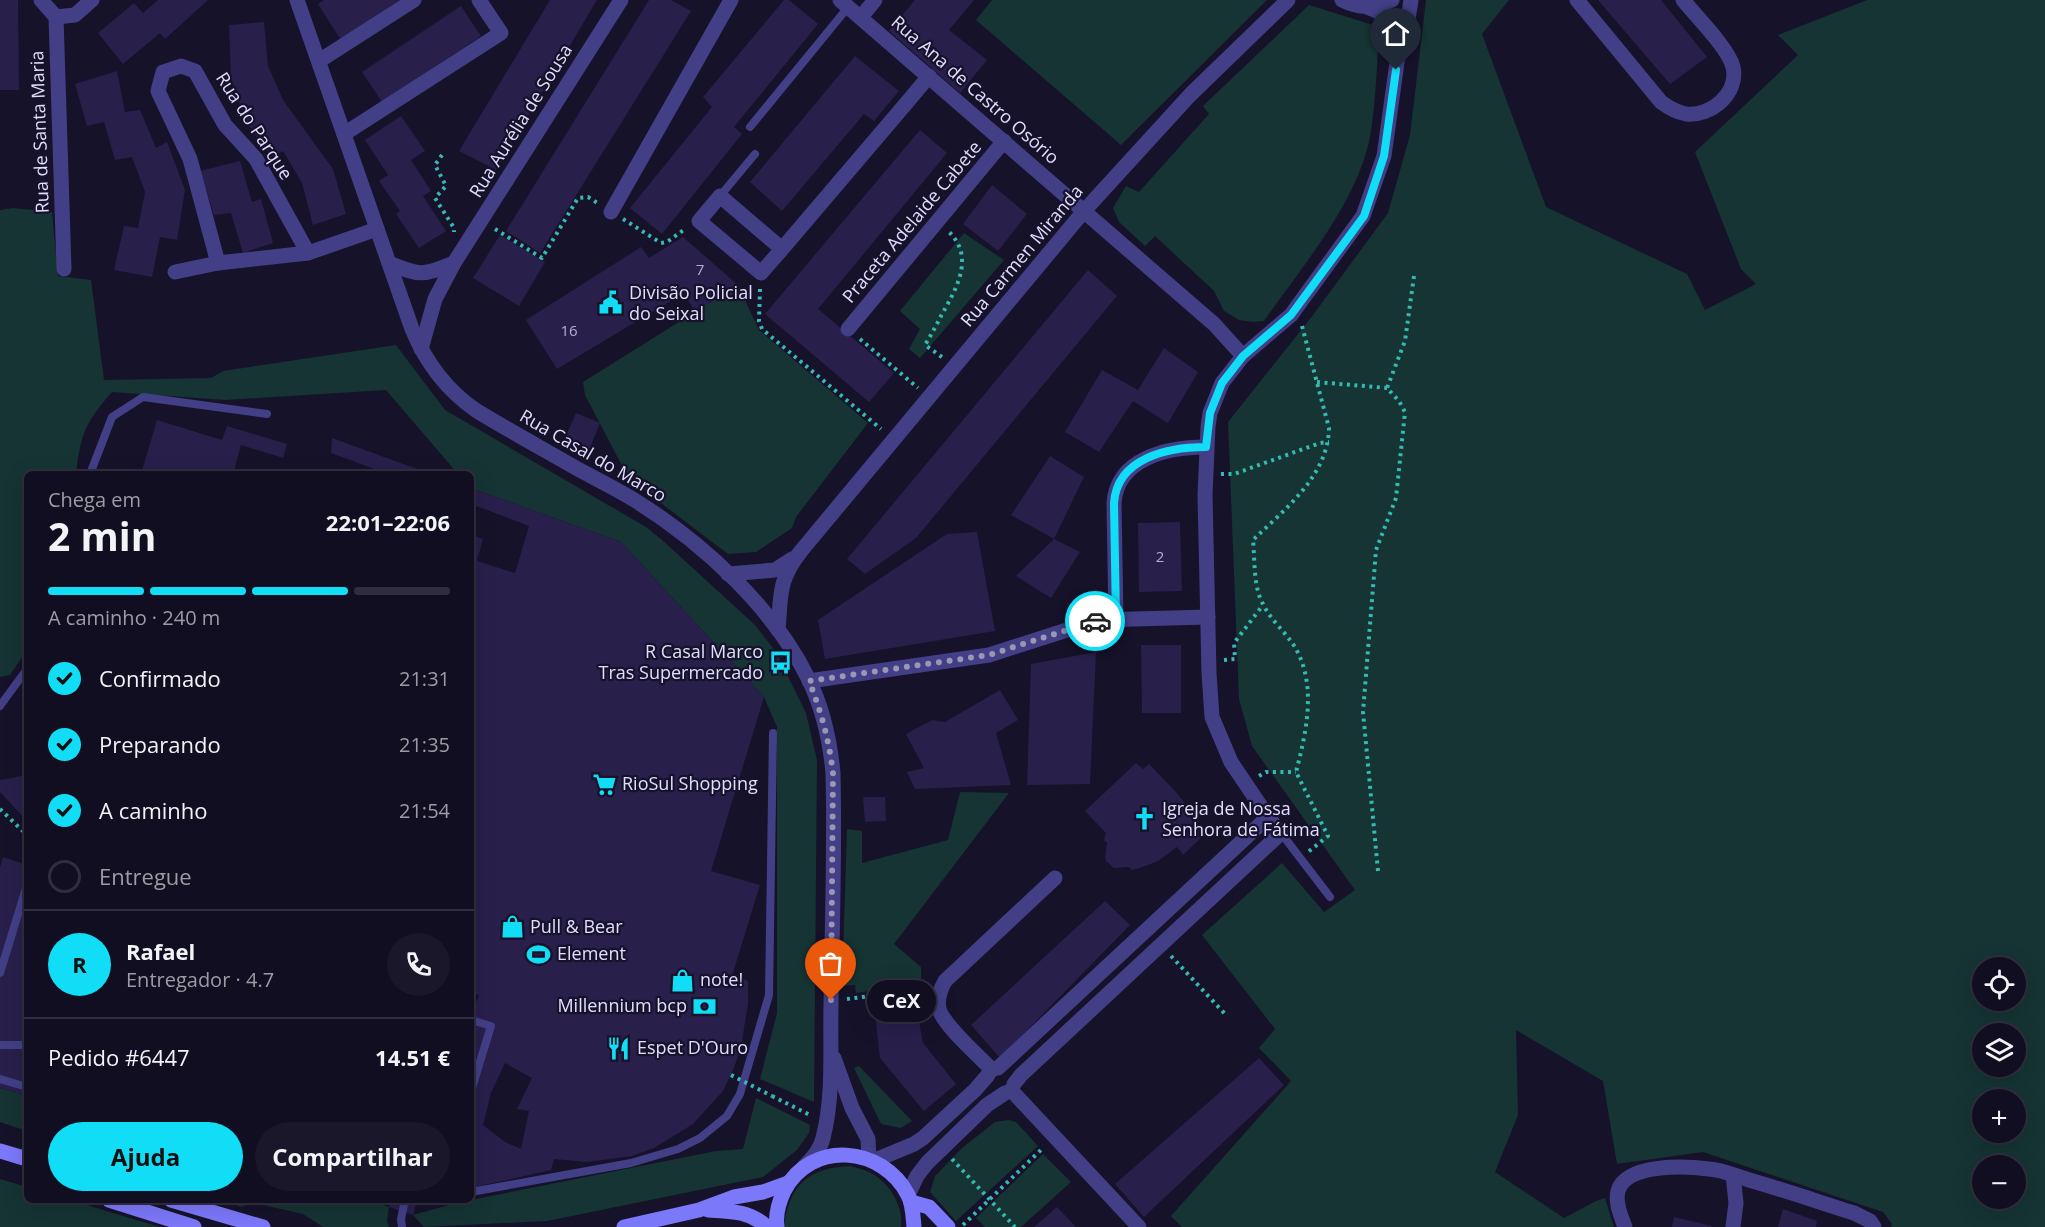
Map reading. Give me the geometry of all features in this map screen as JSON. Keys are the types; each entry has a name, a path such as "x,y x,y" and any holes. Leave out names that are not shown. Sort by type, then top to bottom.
{"main road":[{"path":"0,1151 24,1158"},
{"path":"777,1227 780,1200 788,1183 803,1168 817,1159 831,1155 850,1154 871,1160 896,1176 910,1198 914,1227"},
{"path":"624,1227 699,1210 734,1197 763,1192 788,1183"},
{"path":"910,1198 929,1207 948,1227"},
{"path":"119,1203 188,1225"},
{"path":"172,1203 188,1225"},
{"path":"193,1204 263,1227"},
{"path":"699,1210 732,1211 751,1215 767,1227"}],"street":[{"path":"41,0 56,17 75,15 92,0"},
{"path":"319,61 414,0"},
{"path":"344,134 501,33 479,0"},
{"name":"Rua Aurélia de Sousa","path":"421,349 435,299 454,263 621,0"},
{"path":"612,212 730,0"},
{"path":"861,17 875,0"},
{"name":"Rua Carmen Miranda","path":"778,630 783,581 788,568 801,551 1084,210 1190,95 1288,0"},
{"path":"1342,0 1367,7 1385,4 1392,0"},
{"path":"1399,48 1406,32 1411,0"},
{"path":"1577,0 1661,102 1672,110 1688,114 1716,106 1726,96 1734,75 1729,56 1683,0"},
{"name":"Rua Casal do Marco","path":"298,1 421,349 448,387 462,400 526,440 635,500 688,538 751,597 778,630 809,681 823,715 833,773 832,1052 823,1139 814,1156 803,1168"},
{"name":"Rua Ana de Castro Osório","path":"844,3 1214,324 1243,356"},
{"path":"910,1198 917,1176 927,1162 987,1106 1010,1089 1020,1075 1281,833 1231,762 1212,717 1206,447 1210,413 1222,383 1243,356 1291,315 1364,216 1386,146 1399,48 1397,31 1393,23 1386,16 1367,7"},
{"name":"Rua de Santa Maria","path":"56,17 64,269"},
{"name":"Rua do Parque","path":"218,263 190,159 158,91 163,72 181,66 195,70 225,125 256,159 308,253"},
{"path":"782,249 720,196 699,221 761,273 782,249 929,76"},
{"name":"Praceta Adelaide Cabete","path":"848,329 1005,141"},
{"path":"176,272 218,263 308,253 377,229"},
{"path":"389,263 420,274 430,273 454,263"},
{"path":"1116,619 1114,503 1121,477 1134,465 1179,448 1206,447"},
{"name":"Rua Carmen Miranda","path":"728,574 775,570 785,565 801,551"},
{"path":"809,681 989,655 1081,624 1116,619 1208,617"},
{"path":"871,1160 914,1144 923,1138 1268,817"},
{"path":"993,1071 945,1021 939,1010 940,989 945,981 1055,878"},
{"name":"Rua Casal do Marco","path":"832,1052 847,1095 868,1139 871,1160"},
{"path":"993,1071 1005,1068 1010,1072 1013,1077 1010,1089"},
{"path":"993,1071 989,1087 999,1094 1010,1089"},
{"path":"1010,1089 1139,1227"},
{"path":"1625,1227 1619,1209 1618,1192 1623,1180 1636,1172 1672,1167 1712,1169 1733,1175 1854,1213 1870,1221 1874,1227"},
{"path":"1732,1227 1736,1203 1733,1175"}],"lane":[{"path":"750,127 844,3"},
{"path":"720,196 755,154"},
{"path":"91,471 112,417 143,397 267,414"},
{"path":"0,706 24,673"},
{"path":"0,692 10,690"},
{"path":"474,1191 631,1163 678,1149 700,1138 727,1116 740,1094 769,995 773,733"},
{"path":"1281,833 1330,897"},
{"path":"0,973 24,895"},
{"path":"474,1021 491,1026 474,1081"},
{"path":"0,1045 24,1045"},
{"path":"0,1079 24,1086"},
{"path":"402,1227 401,1213 404,1203"}],"path":[{"path":"442,155 435,165 446,186 435,198 454,228 454,263"},
{"path":"482,220 542,258 579,198 588,197 661,243 667,242 699,221"},
{"path":"938,221 955,238 961,252 962,271 956,291 925,345 955,367"},
{"path":"761,273 759,321 762,329 894,440"},
{"path":"1388,388 1404,341 1414,276"},
{"path":"1291,315 1301,324 1329,428 1329,442 1301,495 1253,540 1258,591 1263,605 1296,649 1305,671 1308,698 1306,733 1296,772 1328,836 1300,857"},
{"name":"Praceta Adelaide Cabete","path":"848,329 929,398"},
{"path":"1317,382 1388,388 1399,400 1404,412 1396,498 1376,550 1363,712 1378,870"},
{"path":"1205,474 1234,474 1320,443 1329,442"},
{"path":"1209,660 1235,659 1234,643 1263,605"},
{"path":"1245,783 1266,772 1296,772"},
{"path":"0,809 24,832"},
{"path":"1161,945 1225,1014"},
{"path":"864,998 917,990"},
{"path":"731,1075 803,1112"},
{"path":"961,1227 1044,1146"}],"green space":[{"path":"992,0 1267,0 1121,145 976,20"},
{"path":"1426,0 1509,0 1482,34 1546,207 1687,274 1705,310 1756,284 1741,269 1695,152 1798,55 1778,35 1867,0 2045,0 2045,1227 1891,1227 1892,1224 1883,1212 1703,1152 1617,1164 1603,1081 1516,1030 1518,1115 1495,1172 1564,1218 1605,1198 1614,1227 1182,1227 1171,1216 1291,1081 1259,1048 1275,1029 1202,935 1282,863 1324,912 1355,890 1252,746 1239,699 1228,422 1313,315 1388,213 1410,135"},
{"path":"1309,5 1373,25 1379,31 1371,131 1365,157 1355,182 1343,207 1312,254 1264,321 1239,320 1224,311 1214,291 1155,236 1145,246 1119,222 1113,208 1126,186 1139,192 1209,114 1203,106"},
{"path":"13,208 52,212 58,276 91,280 104,380 211,378 223,371 396,345 445,410 646,527 755,625 776,652 806,713 817,760 814,1102 760,1079 777,1013 777,727 764,697 621,542 474,489 474,471 455,471 386,390 225,400 112,392 86,429 82,438 76,471 24,471 24,654 10,675 0,677 0,210"},
{"path":"964,233 1004,260 920,358 909,349 920,329 900,311"},
{"path":"738,285 759,330 868,423 796,517 792,528 756,552 728,554 629,479 585,395 583,382"},
{"path":"960,792 1009,793 894,944 921,967 921,983 856,993 855,985 842,986 847,829 862,831 862,863 948,840"},
{"path":"859,1066 912,1121 901,1128 881,1124 854,1068"},
{"path":"0,1088 24,1095 24,1130 0,1122"},
{"path":"756,1098 810,1125 809,1133 797,1150 763,1177 547,1221 424,1227 413,1215 456,1203 474,1203 474,1199 716,1151 743,1149"},
{"path":"1008,1120 1016,1122 1038,1146 956,1221 930,1192 935,1176 962,1148 995,1122"},
{"path":"1043,1154 1071,1182 1021,1227 985,1227 976,1218"},
{"path":"850,1166 876,1176 888,1188 900,1210 901,1227 784,1227 791,1200 803,1182 823,1170"},
{"path":"0,1179 24,1186 24,1203 80,1203 160,1227 0,1227"},
{"path":"232,1203 254,1203 241,1207"},
{"path":"254,1203 376,1203 389,1207 387,1221 389,1227 323,1227 303,1214"}],"building":[{"path":"0,0 18,0 19,90 0,90"},
{"path":"158,0 208,0 165,39 160,33 123,64 98,33 134,3 143,13"},
{"path":"324,0 399,0 341,40 318,4"},
{"path":"550,0 597,0 496,170 459,151"},
{"path":"649,0 671,0 691,11 540,253 506,231"},
{"path":"784,0 789,0 818,24 734,127 742,134 662,234 630,208 712,107 703,97"},
{"path":"915,0 974,0 949,30 987,60 960,93 889,31"},
{"path":"1598,0 1661,0 1707,57 1670,84"},
{"path":"461,6 481,36 382,102 362,72"},
{"path":"264,22 268,66 283,100 333,169 346,214 313,225 302,183 283,151 271,158 245,120 231,78 229,25"},
{"path":"855,56 899,91 874,121 864,114 782,211 750,182"},
{"path":"117,71 125,112 140,110 156,148 167,142 185,190 177,240 160,237 152,277 114,270 124,226 138,228 145,192 132,157 115,160 104,122 87,126 75,84"},
{"path":"401,116 425,151 411,160 431,191 423,196 446,231 419,248 396,214 400,211 379,181 388,175 365,140"},
{"path":"920,130 947,153 818,309 894,373 869,402 765,314"},
{"path":"240,161 252,202 261,199 273,243 243,253 231,213 214,215 200,171"},
{"path":"992,185 1027,214 998,251 963,224"},
{"path":"500,235 545,262 519,306 473,278"},
{"name":"Divisão Policial do Seixal","path":"683,237 738,285 695,312 684,293 557,369 526,320 641,247 649,258"},
{"path":"1088,270 1117,296 916,538 865,574 847,559"},
{"path":"1164,348 1198,372 1168,423 1133,401 1099,452 1065,432 1102,370 1138,390"},
{"path":"576,413 600,423 587,455 562,445"},
{"path":"157,420 222,440 227,426 287,444 283,458 241,445 234,471 142,471"},
{"path":"332,438 423,471 380,471 331,453"},
{"path":"1050,456 1084,477 1054,539 1011,515"},
{"name":"RioSul Shopping","path":"474,489 621,542 764,697 711,871 760,885 732,976 748,981 748,1003 741,1048 723,1091 693,1124 654,1148 632,1156 587,1162 554,1159 551,1170 474,1187 474,1000 477,1001 479,995 474,994 474,536 483,539 477,561 515,573 529,526 474,505","holes":["505,1063 532,1078 517,1109 529,1111 521,1149 505,1142 483,1125 491,1093"]},
{"path":"1180,522 1182,591 1139,592 1138,523"},
{"path":"977,532 995,631 825,659 818,620 947,534"},
{"path":"1054,539 1080,552 1051,598 1016,576"},
{"path":"1141,645 1181,645 1181,713 1142,713"},
{"path":"1096,652 1090,784 1027,785 1031,664"},
{"path":"1000,690 1018,720 996,733 1011,785 915,789 907,772 924,768 906,734 932,720 945,722"},
{"name":"Igreja de Nossa Senhora de Fátima","path":"1136,763 1143,769 1149,764 1176,792 1199,822 1195,826 1204,835 1183,855 1177,847 1158,861 1140,868 1132,870 1129,867 1114,868 1105,857 1106,833 1085,811"},
{"path":"24,776 24,818 0,792 0,780"},
{"path":"863,797 885,797 886,821 865,822"},
{"path":"3,857 24,864 24,1095 0,1088 0,868"},
{"path":"1105,901 1130,925 1000,1058 971,1025"},
{"path":"915,1000 923,1043 956,1084 924,1111 880,1058 874,1005"},
{"path":"1259,1058 1284,1085 1144,1217 1115,1184"},
{"path":"390,1203 416,1203 413,1215 389,1207"},
{"path":"1057,1207 1076,1227 1034,1227"},
{"path":"1783,1209 1817,1221 1816,1227 1778,1227"},
{"path":"1674,1217 1712,1226 1672,1227"}],"way so far":[{"path":"831,1000 833,773 823,715 809,681 989,655 1095,621"}],"place":[{"name":"Divisão Policial do Seixal","path":"611,303"},
{"name":"R Casal Marco Tras Supermercado","path":"781,662"},
{"name":"RioSul Shopping","path":"604,784"},
{"name":"Igreja de Nossa Senhora de Fátima","path":"1144,819"},
{"name":"Pull & Bear","path":"512,927"},
{"name":"Element","path":"539,954"},
{"name":"note!","path":"682,980"},
{"name":"CeX","path":"831,1000"},
{"name":"Millennium bcp","path":"705,1006"},
{"name":"Espet D'Ouro","path":"619,1048"}],"route":[{"path":"1095,621 1116,619 1114,503 1121,477 1134,465 1147,459 1179,448 1206,447 1210,413 1222,383 1243,356 1291,315 1364,216 1384,156 1396,70"}]}
